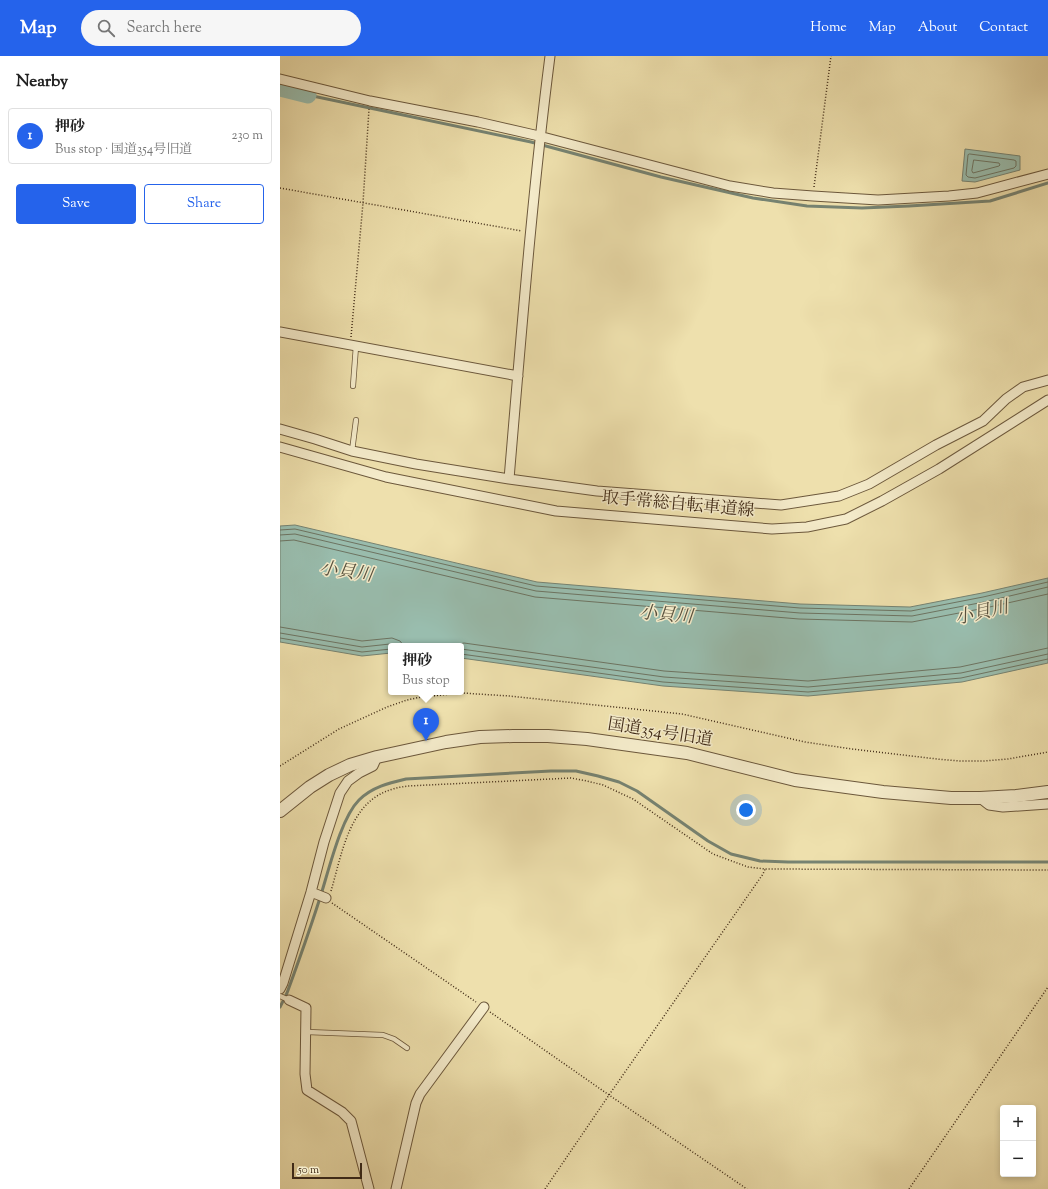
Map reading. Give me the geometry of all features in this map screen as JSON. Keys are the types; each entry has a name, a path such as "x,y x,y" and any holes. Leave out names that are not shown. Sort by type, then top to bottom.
{"street":[{"path":"509,479 539,136 550,56"},
{"path":"280,79 370,101 478,122 539,136 730,186 773,193 878,200 949,196 977,193 1048,174"},
{"path":"280,332 518,376"},
{"path":"280,429 315,438 352,451 416,464 509,479 597,491 781,505 839,496 869,484 936,445 983,422 1006,399 1023,388 1048,380"},
{"name":"取手常総自転車道線","path":"280,448 386,476 556,511 772,529 807,527 846,519 882,501 939,469 1048,400"},
{"name":"国道354号旧道","path":"280,811 310,787 329,775 350,765 377,757 446,742 480,737 513,736 548,736 587,739 687,753 795,780 836,786 951,798 1016,796 1048,792"},
{"path":"369,1189 351,1121 342,1112 307,1090 305,1074 307,1032 306,1008 283,996 283,983 320,896 324,842 340,793 348,781 359,773 373,766 377,757"},
{"path":"980,798 989,805 1003,807 1048,804"},
{"path":"396,1189 416,1104 420,1094 484,1007"}],"lane":[{"path":"353,346 353,386"},
{"path":"352,451 356,420"},
{"path":"307,1032 383,1034 408,1048"}],"path":[{"path":"813,196 831,56"},
{"path":"353,346 370,101"},
{"path":"280,188 530,232"},
{"path":"464,693 509,696 682,714 805,742 937,760 960,761 1008,759 1048,752"},
{"path":"280,766 339,729 387,707 407,700 442,695"},
{"path":"747,1189 609,1095 484,1007 320,896 351,826 368,802 393,788 408,786 564,779 587,781 608,787 633,799 713,854 748,867 765,869 1048,870"},
{"path":"544,1189 759,881 765,869"},
{"path":"909,1189 1048,987"}],"water":[{"path":"965,149 1020,156 1020,170 975,182 962,181"},
{"name":"小貝川","path":"295,525 537,582 800,604 910,607 1048,578 1048,663 962,682 808,696 663,686 464,658 464,643 388,643 388,653 362,656 280,642 280,526"}],"waterway":[{"path":"280,88 308,95"},
{"path":"308,95 531,142 661,177 753,198 807,206 862,208 990,201 1048,183"},
{"path":"280,1007 287,993 319,901 340,833 352,809 359,800 369,792 387,784 406,779 551,771 576,771 598,776 619,782 637,791 708,841 731,854 760,861 1048,862"}],"place":[{"name":"押砂","path":"426,741"}]}
